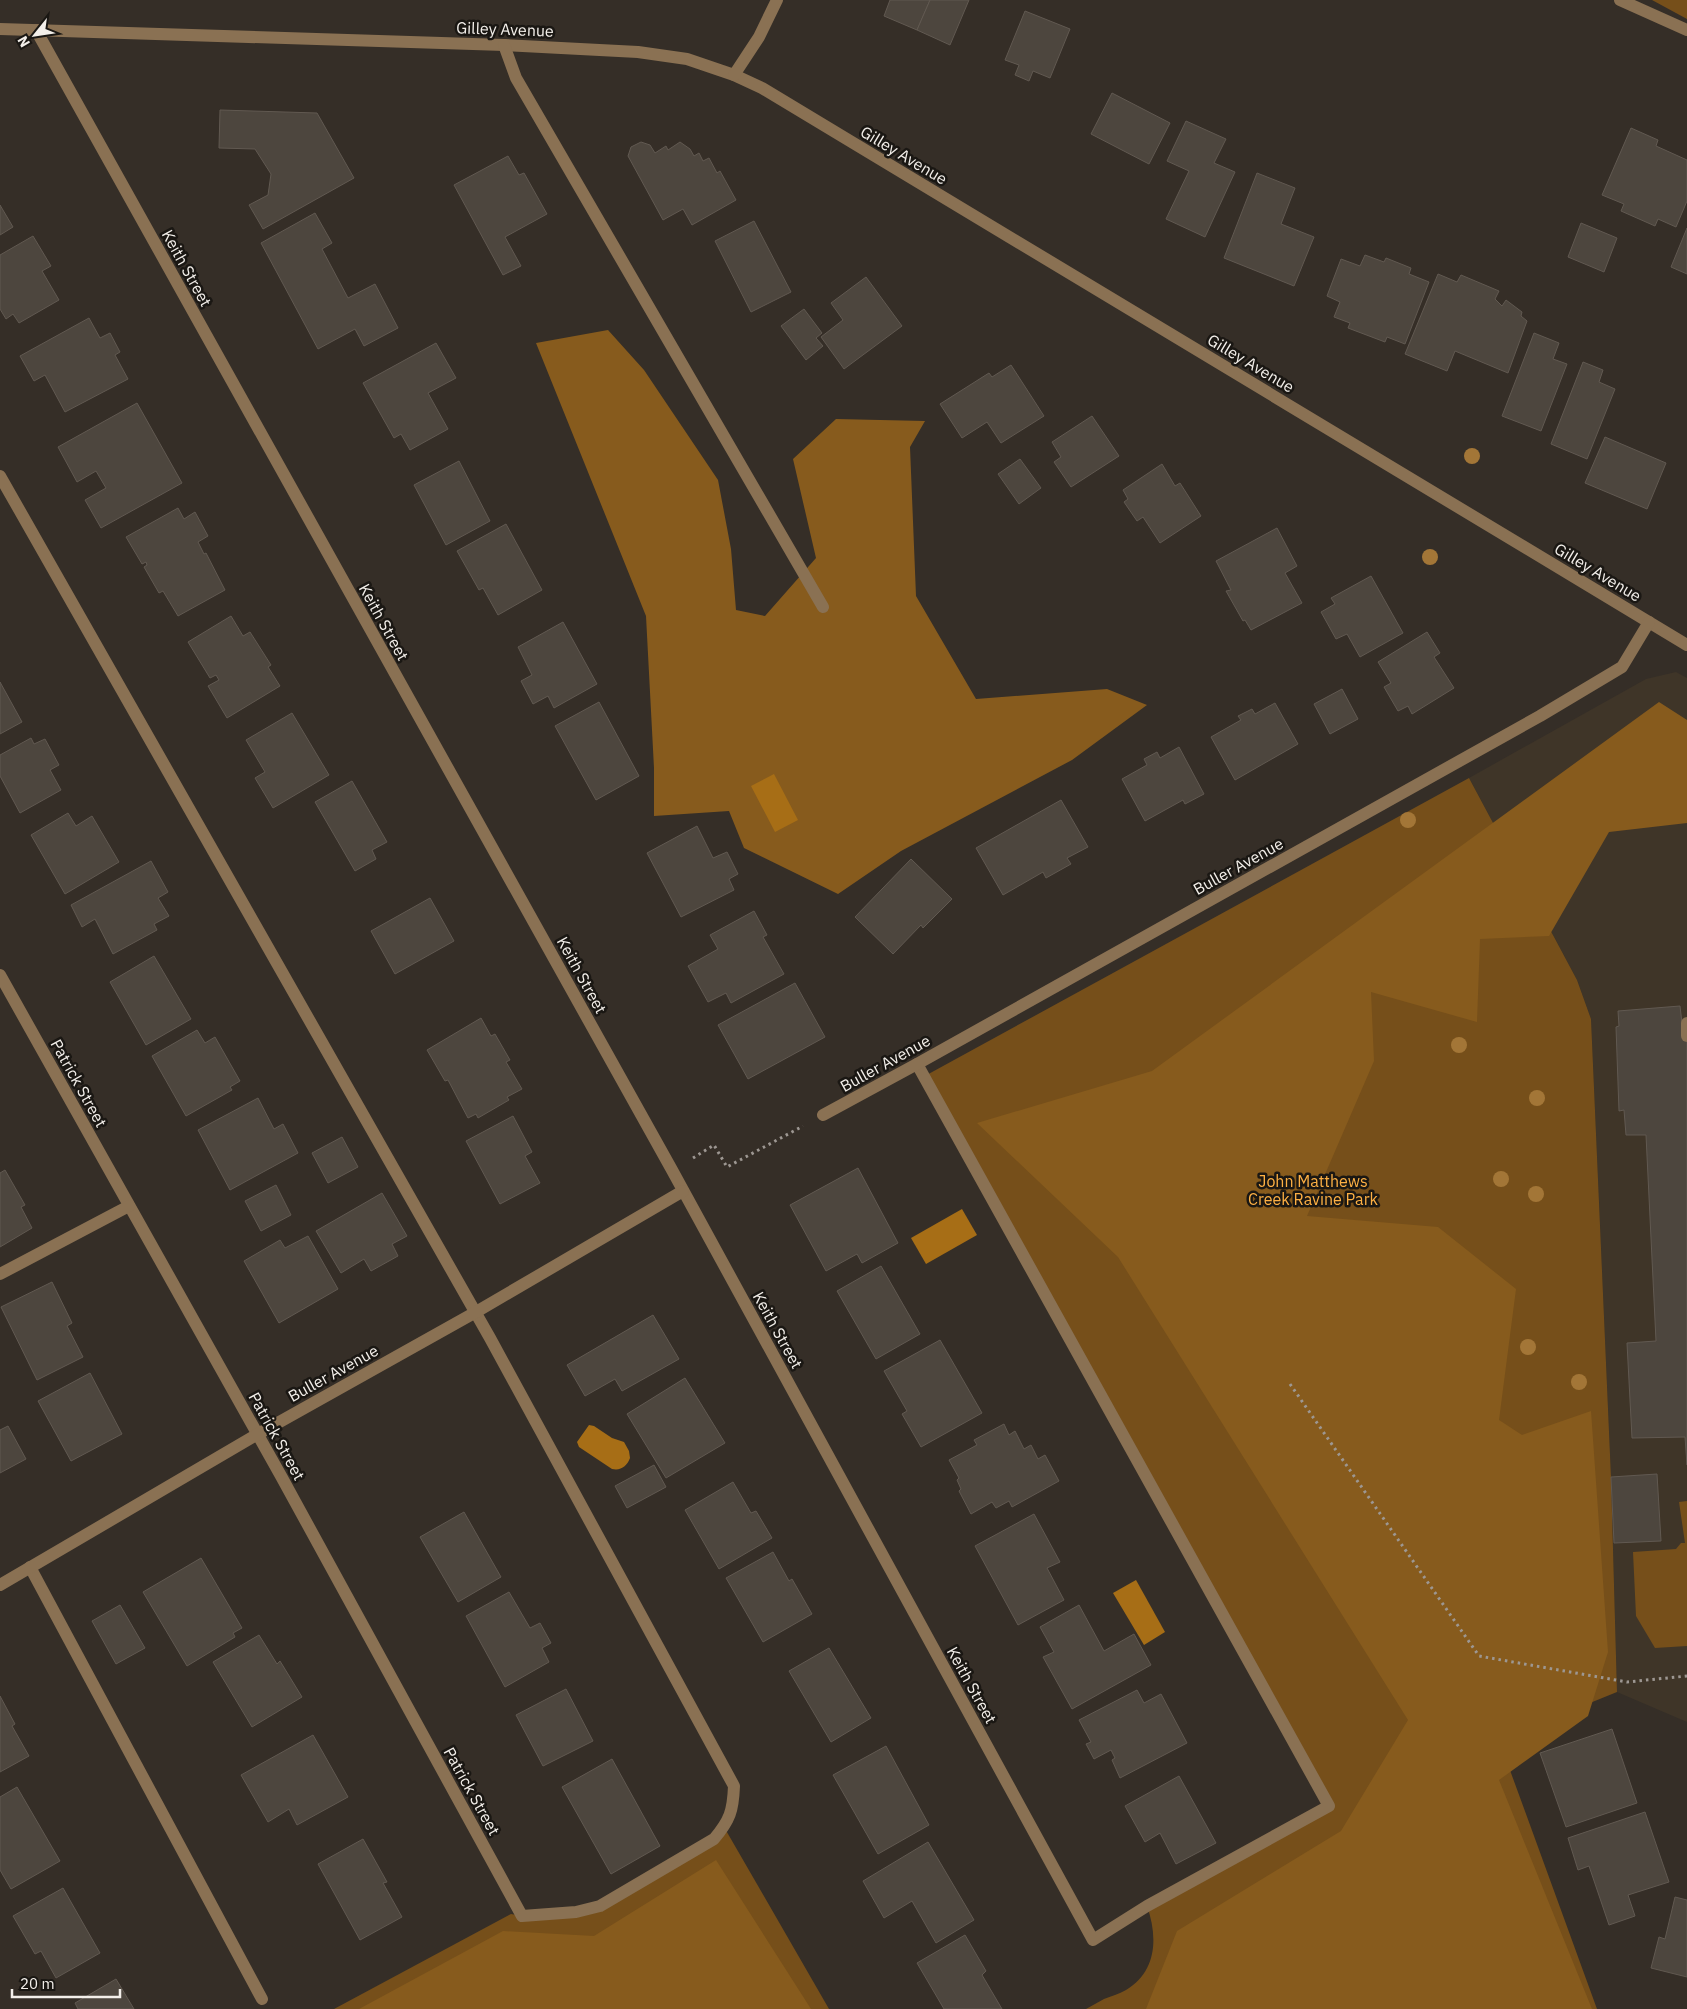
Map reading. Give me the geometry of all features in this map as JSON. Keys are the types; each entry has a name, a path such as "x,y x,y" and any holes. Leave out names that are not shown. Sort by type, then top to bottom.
{"street":[{"path":"734,75 759,37 777,0"},
{"path":"1620,0 1687,30"},
{"name":"Gilley Avenue","path":"0,29 504,45 638,52 686,59 734,75 762,88 1687,645"},
{"name":"Keith Street","path":"36,30 683,1191 1093,1940 1147,1906 1329,1806 917,1064"},
{"path":"504,45 516,78 823,607"},
{"path":"0,476 476,1312"},
{"name":"Buller Avenue","path":"823,1115 1523,726 1614,672 1622,667 1649,622"},
{"name":"Patrick Street","path":"0,975 258,1434 522,1916 576,1912 600,1906 714,1839 724,1827 733,1809 734,1786 476,1312"},
{"path":"1687,1023 1687,1036"},
{"name":"Buller Avenue","path":"0,1585 258,1434 476,1312 683,1191"},
{"path":"0,1274 130,1206"},
{"path":"30,1567 262,1999"}],"path":[{"path":"692,1158 714,1145 727,1167 823,1115"},
{"path":"1290,1384 1479,1656 1627,1682 1687,1676"}],"shaded area":[{"path":"1676,672 1687,678 1687,1722 1617,1692 1611,1477 1591,1019 1577,980 1469,778 1646,679"},
{"path":"774,774 798,820 775,832 751,786"},
{"path":"962,1209 977,1235 926,1264 911,1238"},
{"path":"589,1425 594,1426 612,1438 624,1442 629,1451 630,1458 625,1466 621,1469 612,1469 579,1447 577,1442"},
{"path":"1136,1580 1165,1632 1144,1645 1113,1593"}],"green space":[{"path":"1652,0 1687,0 1687,19"},
{"path":"608,330 644,370 718,480 731,549 736,610 765,616 816,558 793,459 836,419 925,421 910,447 916,596 976,699 1107,689 1147,705 1072,760 901,851 838,894 744,848 729,811 654,816 654,768 646,616 536,343"},
{"path":"1659,702 1687,720 1687,823 1609,832 1549,936 1480,939 1477,1022 1371,992 1374,1061 1307,1216 1438,1227 1516,1289 1499,1420 1522,1435 1591,1411 1608,1652 1588,1716 1499,1780 1592,2009 1146,2009 1177,1931 1341,1831 1408,1720 1118,1257 977,1123 1152,1071"},
{"name":"John Matthews Creek Ravine Park","path":"1469,778 1577,980 1591,1019 1611,1477 1617,1692 1499,1740 1597,2009 1086,2009 1126,1990 1144,1974 1152,1953 1153,1941 1151,1918 1147,1906 1329,1806 923,1077"},
{"path":"1687,1501 1687,1646 1655,1648 1636,1616 1633,1552 1676,1549 1681,1543 1685,1543 1679,1502"},
{"path":"724,1827 829,2009 334,2009 511,1914 522,1916 600,1906"},
{"path":"716,1860 811,2009 359,2009 503,1931 594,1936"}],"building":[{"path":"890,0 930,0 917,30 884,16"},
{"path":"930,0 969,0 950,45 917,30"},
{"path":"1025,11 1070,29 1050,78 1033,71 1029,81 1015,75 1019,65 1005,60"},
{"path":"1112,93 1170,123 1149,164 1091,134"},
{"path":"220,110 317,113 354,178 263,229 249,205 268,195 271,174 255,149 219,148"},
{"path":"1186,121 1226,139 1214,163 1235,172 1205,237 1166,219 1189,171 1167,161"},
{"path":"1631,128 1658,140 1656,146 1687,160 1687,201 1676,227 1658,219 1655,226 1621,211 1624,204 1602,195"},
{"path":"641,142 650,145 655,153 666,146 668,150 680,142 690,149 694,156 699,153 703,161 709,158 717,173 720,171 736,200 692,225 683,209 663,220 628,156 631,147"},
{"path":"508,156 519,175 524,173 547,214 505,237 521,266 503,275 454,185"},
{"path":"1257,173 1295,188 1281,224 1314,237 1294,286 1224,258"},
{"path":"0,205 13,227 0,235"},
{"path":"315,213 332,243 322,249 348,298 375,284 398,328 364,346 355,329 318,349 261,243"},
{"path":"754,221 791,292 751,312 715,241"},
{"path":"1581,223 1617,238 1604,272 1568,257"},
{"path":"1687,228 1687,274 1671,267"},
{"path":"33,236 51,266 42,271 59,300 19,323 13,314 6,319 0,309 0,255"},
{"path":"1365,255 1384,262 1386,258 1411,268 1409,274 1429,282 1405,344 1387,337 1385,342 1348,328 1350,323 1334,317 1340,302 1327,296 1341,259 1360,266"},
{"path":"1438,274 1457,282 1461,275 1499,291 1495,299 1502,306 1506,300 1522,312 1521,316 1527,321 1508,373 1455,351 1447,371 1405,354"},
{"path":"866,277 902,326 844,369 821,337 843,320 831,303"},
{"path":"804,309 822,333 816,338 823,346 806,360 781,326"},
{"path":"89,318 100,338 110,333 120,352 115,355 128,379 65,412 45,375 34,381 20,356"},
{"path":"1534,333 1559,343 1553,359 1567,364 1541,431 1502,416"},
{"path":"436,343 456,378 428,393 448,429 410,450 401,434 394,438 363,383"},
{"path":"1583,362 1603,370 1599,382 1615,389 1587,459 1551,444"},
{"path":"1011,365 1044,416 1001,443 987,422 962,438 940,404 989,373 992,377"},
{"path":"137,403 182,483 101,528 85,500 106,488 96,471 77,482 58,447"},
{"path":"1092,416 1119,456 1071,487 1054,462 1061,457 1052,442"},
{"path":"1605,437 1666,463 1647,509 1585,483"},
{"path":"1020,459 1041,488 1019,504 998,474"},
{"path":"459,461 490,521 446,545 414,485"},
{"path":"1162,464 1175,486 1180,483 1201,516 1160,543 1143,517 1137,521 1124,502 1128,499 1123,490"},
{"path":"178,508 184,519 195,512 208,536 198,542 204,554 206,553 225,590 178,616 163,591 159,593 144,567 147,565 146,562 142,564 126,537"},
{"path":"506,524 542,590 498,615 483,588 479,590 457,551"},
{"path":"1277,528 1297,566 1285,573 1302,603 1251,630 1245,620 1243,621 1226,591 1231,590 1216,561"},
{"path":"1371,576 1403,633 1360,657 1347,634 1336,639 1321,612 1335,604 1331,598"},
{"path":"231,616 243,636 250,632 271,665 268,667 280,686 227,718 208,686 219,680 216,675 210,678 188,642"},
{"path":"563,622 597,684 554,708 548,696 533,704 521,681 532,675 518,647"},
{"path":"1427,632 1440,653 1434,657 1454,688 1412,714 1408,706 1398,711 1384,687 1391,683 1378,662"},
{"path":"0,682 22,722 0,734"},
{"path":"1342,689 1358,719 1330,734 1314,704"},
{"path":"599,702 639,776 596,800 555,726"},
{"path":"1275,703 1298,744 1235,780 1211,737 1241,720 1238,716 1252,709 1255,714"},
{"path":"292,713 329,775 273,808 255,778 265,772 246,740"},
{"path":"31,738 34,744 45,739 59,765 50,770 61,790 20,813 0,776 0,755"},
{"path":"1179,747 1204,794 1185,804 1183,800 1145,821 1122,779 1147,765 1144,759 1157,752 1160,758"},
{"path":"352,781 387,842 372,850 376,859 355,871 315,802"},
{"path":"1061,800 1088,847 1067,858 1071,864 1046,878 1043,872 1003,895 976,848"},
{"path":"68,813 76,826 92,816 119,862 65,894 31,835"},
{"path":"697,826 713,858 727,852 738,874 729,879 734,890 681,917 647,853"},
{"path":"911,859 952,899 923,928 921,925 893,954 855,917"},
{"path":"151,861 168,892 158,898 169,916 154,924 157,930 113,954 95,919 82,927 71,905"},
{"path":"430,898 454,941 395,974 371,931"},
{"path":"754,911 767,935 763,937 784,974 731,1003 726,993 708,1002 688,966 718,949 710,935"},
{"path":"154,956 191,1019 146,1045 110,982"},
{"path":"795,983 825,1037 748,1079 718,1025"},
{"path":"1680,1006 1682,1023 1687,1036 1687,1465 1685,1437 1632,1438 1627,1343 1656,1341 1646,1135 1626,1135 1624,1110 1619,1111 1616,1027 1619,1026 1618,1011"},
{"path":"481,1018 491,1036 495,1034 510,1060 506,1062 522,1089 507,1097 509,1100 478,1118 476,1114 468,1118 448,1080 445,1081 427,1050"},
{"path":"197,1030 205,1043 215,1037 240,1081 230,1087 232,1090 186,1116 152,1056"},
{"path":"258,1098 274,1129 283,1124 298,1153 230,1190 198,1130"},
{"path":"513,1116 532,1152 525,1156 540,1183 500,1204 466,1141"},
{"path":"342,1137 358,1167 328,1183 312,1153"},
{"path":"858,1168 898,1243 862,1263 857,1254 826,1271 790,1205"},
{"path":"5,1170 25,1205 21,1207 32,1228 0,1247 0,1173"},
{"path":"276,1185 291,1215 261,1231 245,1201"},
{"path":"382,1193 407,1236 392,1244 398,1256 371,1271 364,1259 341,1273 316,1231"},
{"path":"308,1236 338,1289 279,1323 244,1261 280,1240 285,1248"},
{"path":"881,1266 920,1334 876,1359 837,1291"},
{"path":"52,1282 72,1323 67,1326 83,1357 37,1380 1,1307"},
{"path":"653,1315 679,1359 622,1391 615,1379 585,1396 567,1365"},
{"path":"940,1340 982,1413 921,1447 902,1414 907,1411 884,1371"},
{"path":"90,1373 122,1434 71,1461 38,1401"},
{"path":"685,1378 725,1443 666,1478 627,1414"},
{"path":"1004,1424 1009,1435 1015,1431 1024,1449 1031,1445 1038,1459 1045,1455 1059,1481 1012,1507 1009,1501 996,1508 992,1502 971,1514 959,1491 961,1489 957,1480 959,1478 949,1460 977,1445 974,1440"},
{"path":"8,1426 26,1459 0,1473 0,1430"},
{"path":"654,1465 666,1487 627,1508 615,1486"},
{"path":"1657,1474 1661,1541 1614,1543 1611,1477"},
{"path":"733,1482 751,1513 756,1511 772,1538 719,1569 685,1510"},
{"path":"464,1512 501,1577 458,1602 420,1537"},
{"path":"1034,1514 1060,1562 1047,1568 1064,1600 1018,1625 975,1546"},
{"path":"773,1552 789,1581 792,1579 812,1614 763,1642 726,1578"},
{"path":"201,1558 242,1628 233,1633 235,1637 187,1666 143,1592"},
{"path":"509,1592 530,1628 540,1623 551,1643 542,1648 549,1662 505,1687 466,1616"},
{"path":"120,1605 145,1648 116,1664 92,1621"},
{"path":"1079,1605 1104,1651 1134,1634 1151,1665 1072,1709 1043,1657 1054,1652 1040,1627"},
{"path":"259,1635 277,1664 280,1661 302,1697 252,1727 213,1662"},
{"path":"829,1648 871,1718 831,1742 789,1671"},
{"path":"566,1689 593,1741 543,1766 516,1715"},
{"path":"1137,1690 1144,1703 1161,1694 1187,1743 1120,1778 1112,1760 1115,1758 1111,1750 1094,1759 1086,1744 1091,1742 1079,1720"},
{"path":"0,1696 15,1724 12,1726 29,1756 0,1772"},
{"path":"1612,1729 1637,1803 1566,1827 1540,1753"},
{"path":"313,1735 348,1797 297,1825 289,1809 268,1822 241,1775"},
{"path":"886,1746 929,1825 878,1854 833,1775"},
{"path":"612,1759 660,1846 611,1874 562,1787"},
{"path":"1179,1776 1216,1843 1176,1864 1160,1833 1145,1842 1125,1806"},
{"path":"17,1787 60,1861 11,1889 0,1870 0,1797"},
{"path":"1645,1812 1669,1882 1628,1895 1635,1916 1609,1925 1589,1866 1578,1870 1568,1838"},
{"path":"363,1839 387,1882 383,1883 402,1917 360,1940 318,1864"},
{"path":"928,1842 974,1920 936,1943 912,1901 884,1918 863,1881"},
{"path":"63,1888 100,1953 56,1978 41,1951 35,1954 13,1916"},
{"path":"1675,1897 1687,1900 1687,1977 1651,1968 1659,1937 1665,1939"},
{"path":"965,1935 986,1971 982,1975 1002,2009 944,2009 917,1963"},
{"path":"116,1979 134,2009 78,2009 75,2003"}]}
